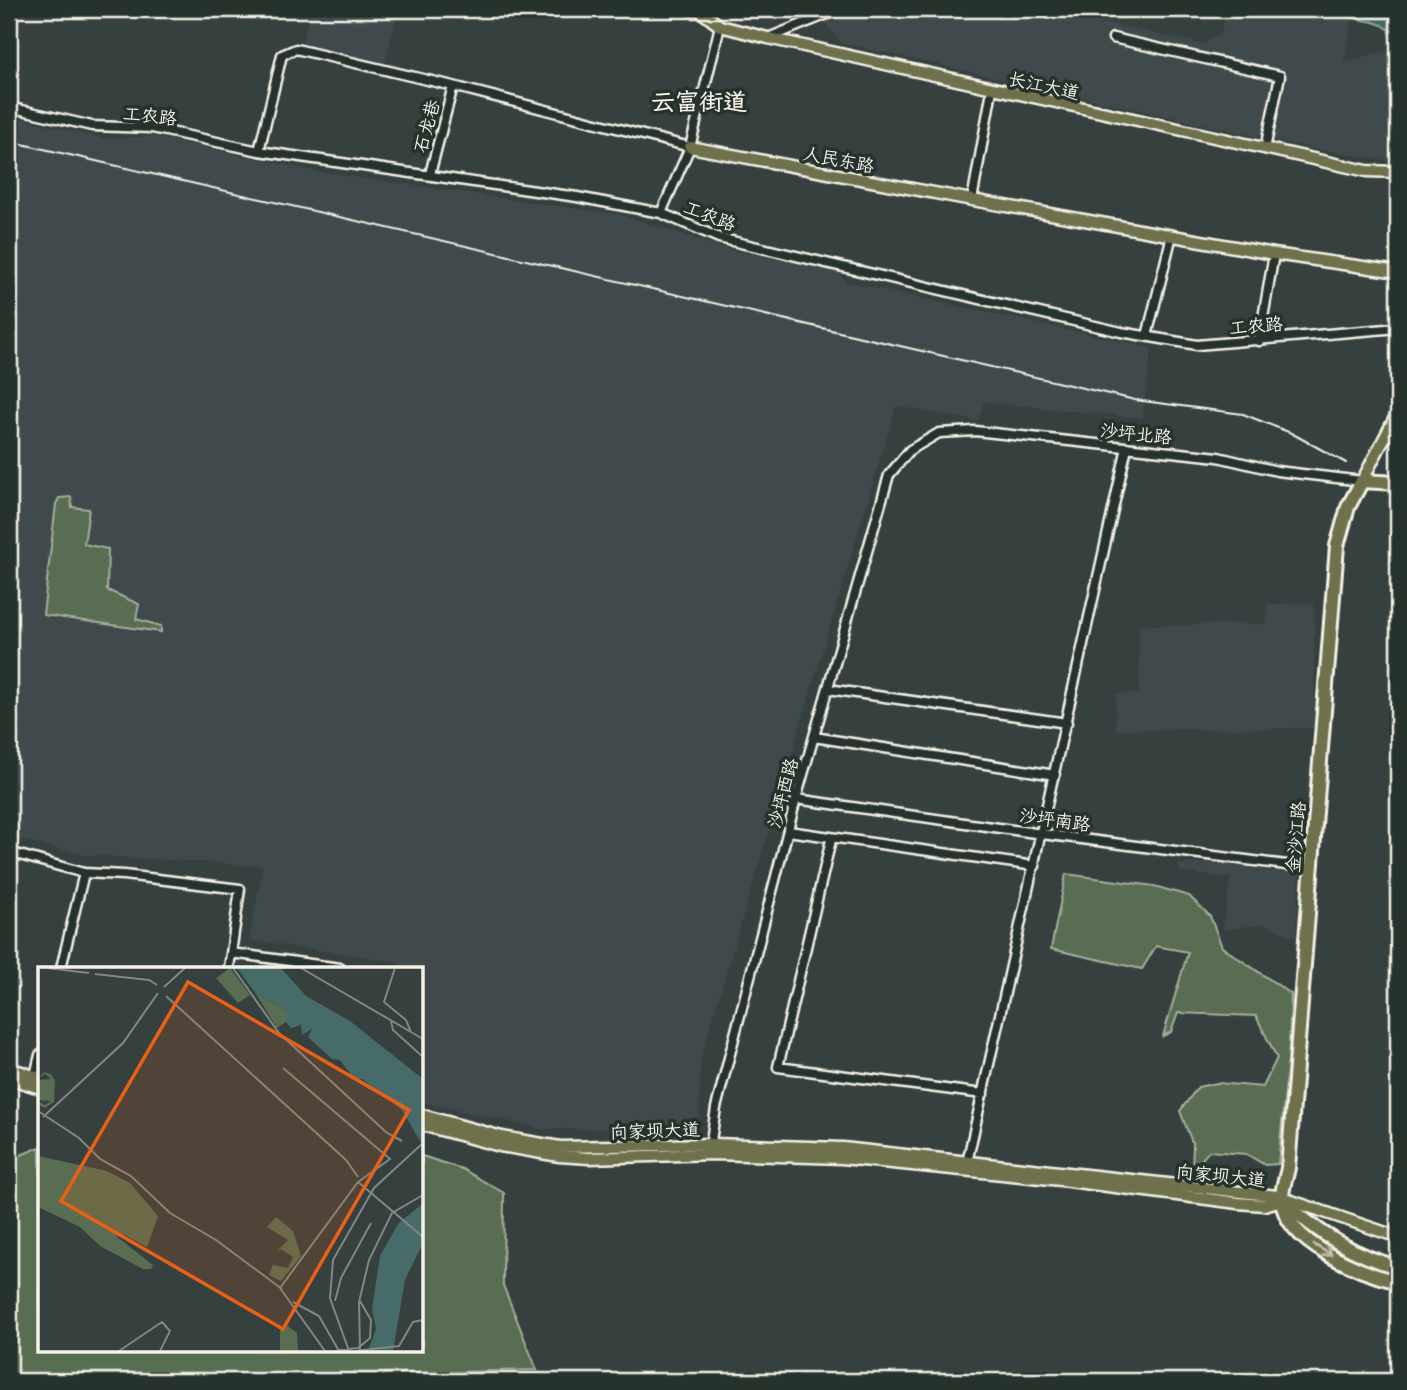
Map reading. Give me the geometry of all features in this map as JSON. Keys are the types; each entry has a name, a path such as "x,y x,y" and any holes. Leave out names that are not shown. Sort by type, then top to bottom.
{"highway":[{"path":"1362,481 1398,483"},
{"name":"金沙江路","path":"1282,1200 1288,1168 1337,546 1348,507 1362,481"},
{"path":"1282,1200 1321,1233 1357,1253 1398,1267"},
{"path":"1282,1200 1293,1228 1314,1245 1364,1271 1398,1282"}],"main road":[{"name":"长江大道","path":"690,9 699,10 720,26 992,90 1367,171 1398,172"},
{"name":"人民东路","path":"690,146 1274,254 1398,272"},
{"path":"1362,481 1398,412"},
{"path":"9,1068 37,1082"},
{"path":"9,1078 37,1082"},
{"name":"向家坝大道","path":"424,1116 502,1137 551,1146 843,1148 967,1166 1276,1196 1398,1237"},
{"name":"向家坝大道","path":"424,1126 500,1146 550,1155 589,1157 709,1149"}],"street":[{"path":"768,38 840,9"},
{"path":"661,213 690,146 720,26"},
{"path":"1113,38 1280,75 1265,149"},
{"name":"人民东路","path":"259,151 282,55 296,49 690,146"},
{"name":"石龙巷","path":"430,174 453,86"},
{"path":"972,200 992,90"},
{"name":"工农路","path":"9,107 92,126 152,128 259,151 430,174 661,213 719,238 1147,337 1197,345 1398,328"},
{"path":"1147,337 1172,235"},
{"path":"1259,341 1274,254"},
{"name":"沙坪北路","path":"910,450 939,433 975,431 1218,457 1277,471 1362,481"},
{"path":"967,1166 1127,447"},
{"name":"沙坪西路","path":"709,1149 716,1108 796,799 889,475 910,450"},
{"path":"828,689 1067,723"},
{"path":"814,737 1055,775"},
{"name":"沙坪南路","path":"796,799 1310,868"},
{"path":"788,831 1035,866"},
{"path":"831,840 778,1067 983,1094"},
{"path":"9,852 84,873 240,889 229,967"},
{"path":"61,967 84,873"},
{"path":"231,953 333,967"}],"shaded area":[{"path":"311,9 399,9 383,68 300,48"},
{"path":"814,9 1057,9 1062,13 1202,44 1220,35 1227,9 1354,9 1344,61 1398,49 1398,163 1295,145 841,43"},
{"path":"9,115 105,139 153,136 314,171 621,215 731,250 836,270 847,282 1152,348 1142,418 984,402 978,421 896,406 701,1057 698,1129 543,1129 424,1102 424,967 397,967 398,962 249,940 263,866 85,855 9,837"},
{"path":"1314,603 1315,728 1116,730 1116,694 1139,693 1139,625 1267,624 1267,604"},
{"path":"1210,863 1299,874 1296,938 1264,924 1222,930 1231,878 1181,872 1177,864"}],"green space":[{"path":"71,497 72,507 89,509 84,544 108,549 107,590 139,604 136,619 161,626 161,632 43,615 56,504 59,498"},
{"path":"1066,874 1154,886 1189,896 1210,916 1222,947 1291,994 1289,1050 1278,1164 1265,1165 1246,1154 1209,1151 1192,1171 1193,1145 1180,1111 1198,1087 1217,1083 1263,1087 1277,1058 1256,1016 1178,1013 1171,1032 1163,1036 1188,952 1156,946 1142,969 1051,949"},
{"path":"38,1148 38,1352 424,1352 424,1157 462,1169 504,1193 503,1285 537,1370 385,1374 378,1381 9,1381 9,1160"}],"water":[{"path":"1308,9 1398,9 1398,35 1373,22"}],"railway":[{"path":"9,141 1135,400 1243,414 1291,433 1346,463"},
{"path":"1390,502 1398,514"}],"district":[{"name":"云富街道","path":"699,100"}]}
